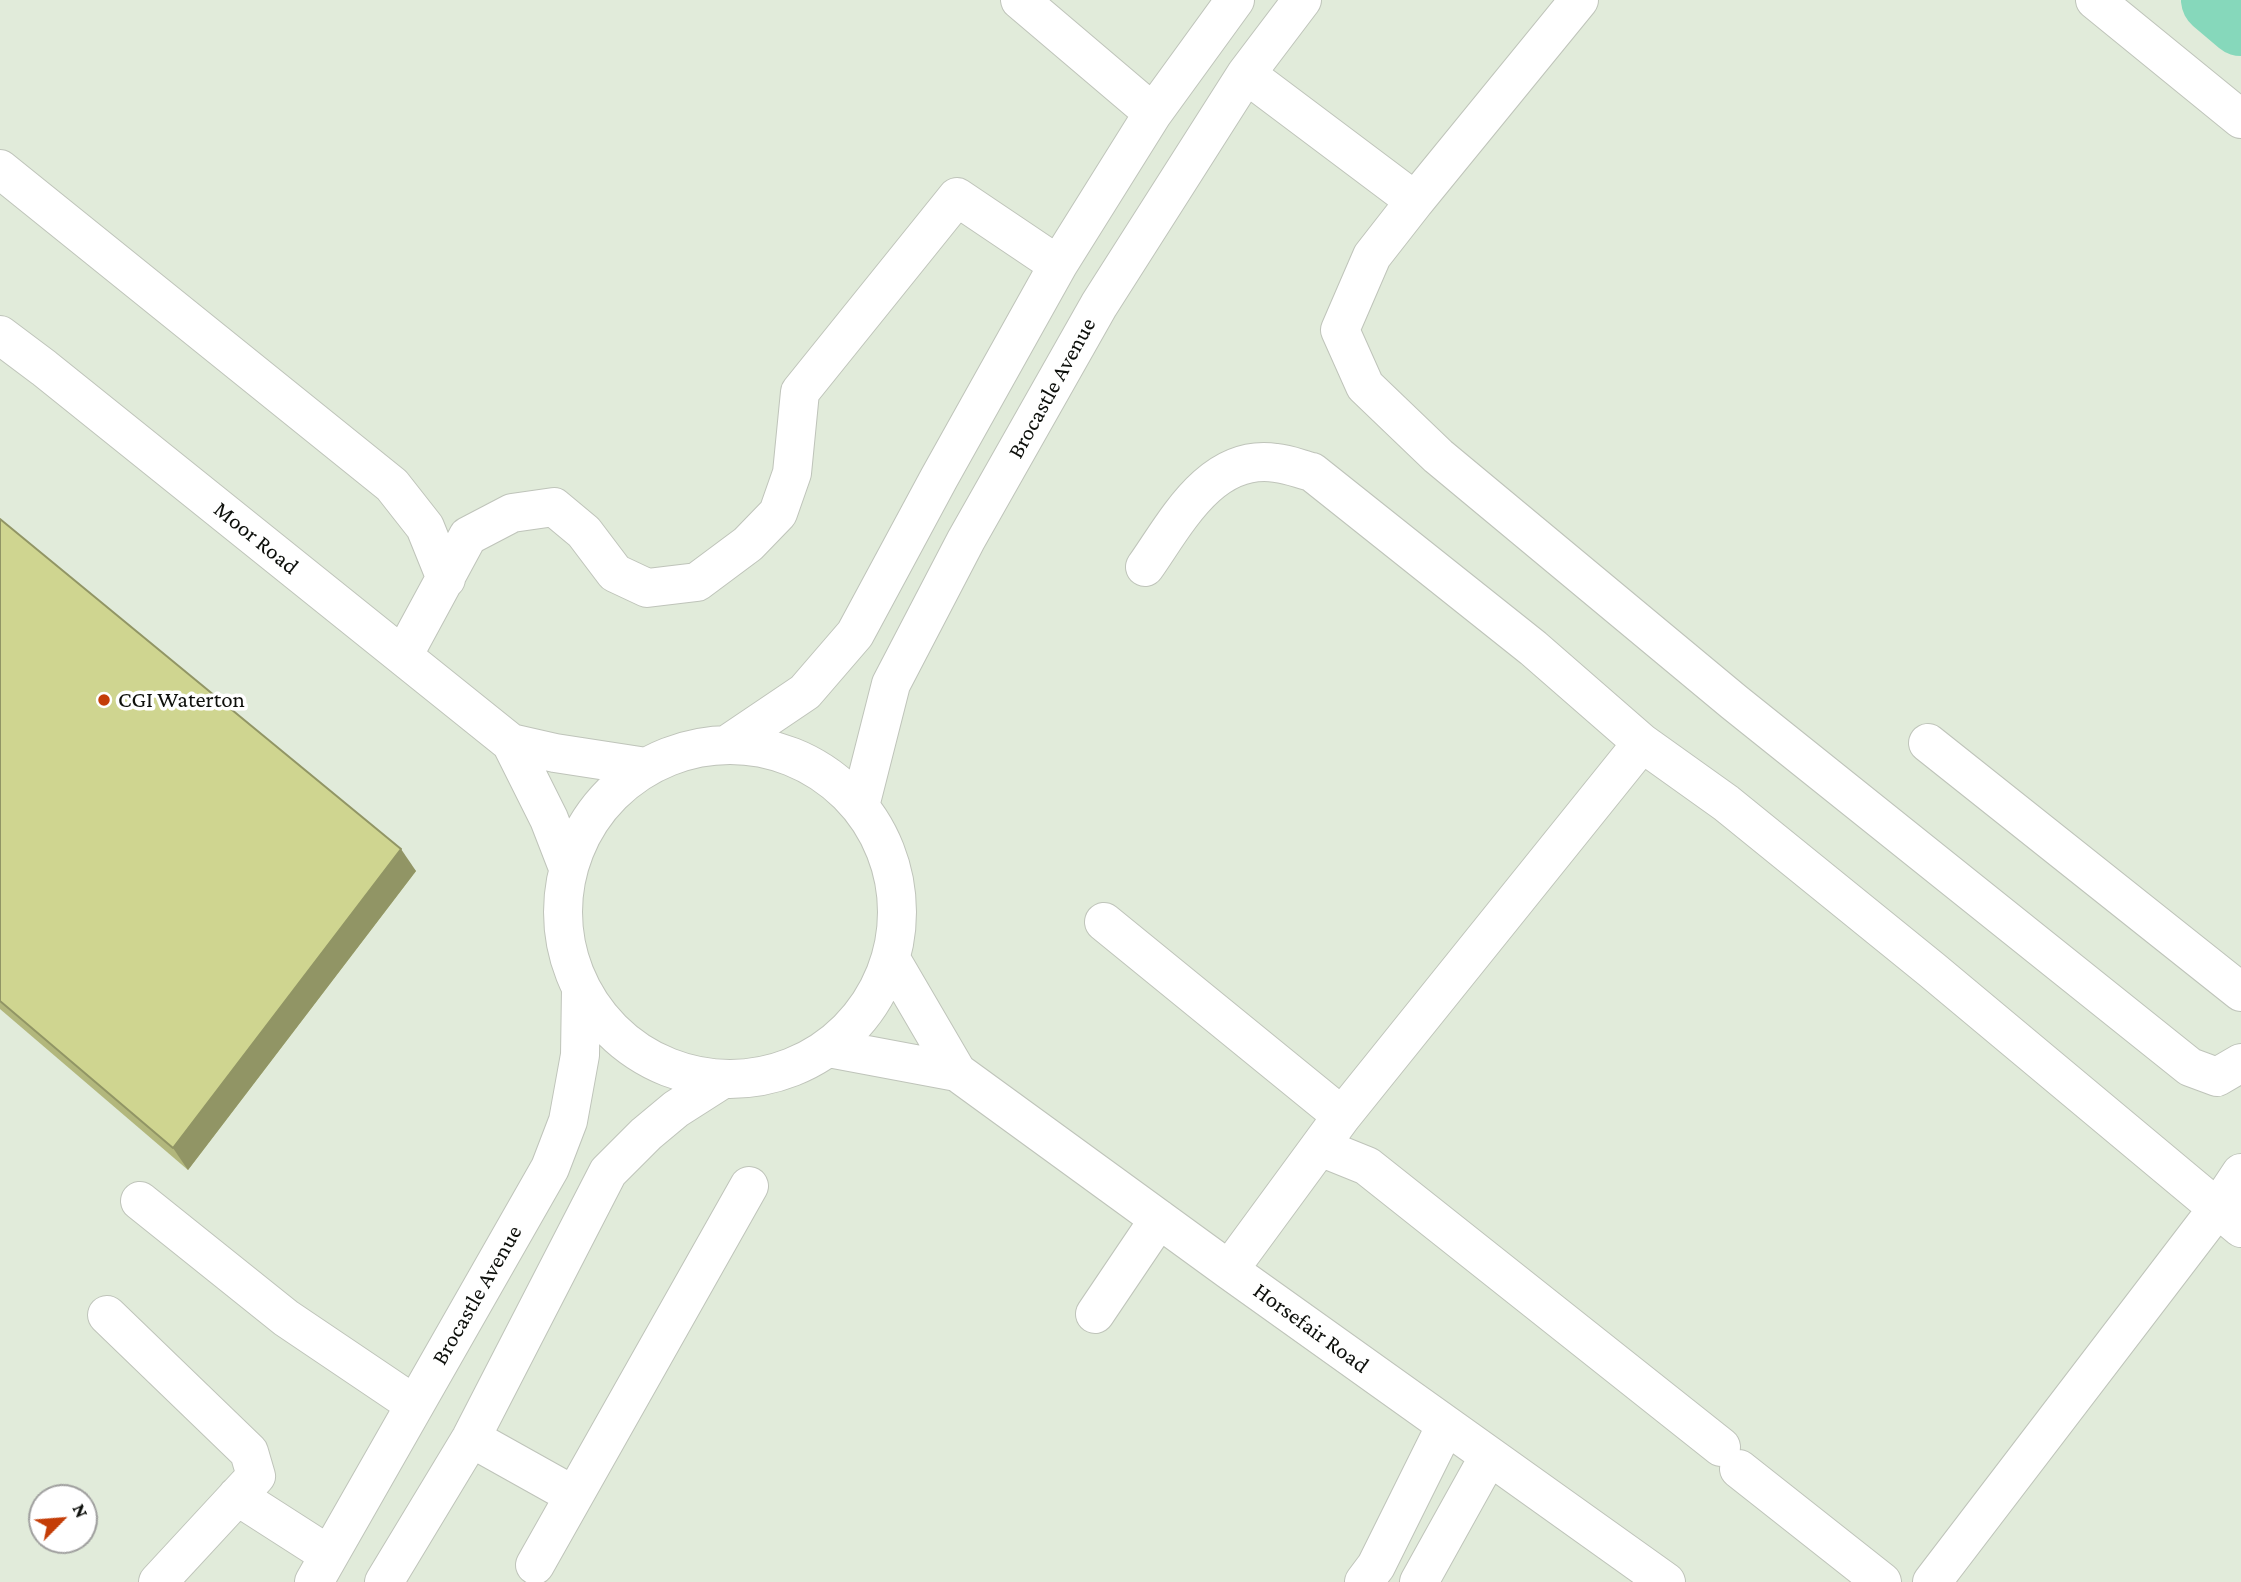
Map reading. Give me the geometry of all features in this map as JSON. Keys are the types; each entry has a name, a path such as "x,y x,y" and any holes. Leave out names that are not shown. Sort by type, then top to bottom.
{"street":[{"path":"1020,0 1153,113"},
{"path":"728,744 805,692 855,634 1058,265 1153,113 1235,0"},
{"name":"Brocastle Avenue","path":"860,806 891,684 960,552 1099,305 1246,74 1302,0"},
{"path":"1579,0 1372,256 1340,330 1365,386 1438,456 1633,619 2190,1067 2217,1077 2241,1063"},
{"path":"2095,0 2241,119"},
{"path":"1246,74 1415,201"},
{"path":"0,169 392,485 425,527 446,579"},
{"path":"403,656 468,536 512,513 554,507 584,532 615,573 647,589 697,582 748,544 778,513 792,473 800,392 957,197 1058,265"},
{"name":"Moor Road","path":"0,335 511,743 544,808 568,868"},
{"path":"1145,567 1195,497 1219,475 1245,463 1275,462 1312,472 1533,648 1642,743 1726,803 1824,882 2229,1218"},
{"name":"Moor Road","path":"511,743 555,753 646,766"},
{"path":"1229,1270 1342,1116 1642,743"},
{"path":"1928,743 2241,992"},
{"path":"728,744 778,751 823,772 860,806 882,841 894,878 898,919 891,959 867,1008 829,1048 778,1073 723,1079 679,1072 640,1053 607,1025 582,989 567,950 563,909 568,868 585,828 612,793 646,766 685,750 728,744"},
{"path":"1104,922 1342,1116"},
{"name":"Horsefair Road","path":"891,959 957,1072 1666,1582"},
{"name":"Brocastle Avenue","path":"322,1568 555,1156 568,1121 580,1055 582,989"},
{"name":"Horsefair Road","path":"829,1048 957,1072"},
{"path":"384,1582 471,1438 608,1172 676,1109 723,1079"},
{"path":"1320,1147 1367,1166 1882,1582"},
{"path":"1932,1582 2229,1218 2241,1174"},
{"path":"535,1565 748,1186"},
{"path":"140,1201 286,1318 415,1405"},
{"path":"1095,1314 1158,1219"},
{"path":"107,1315 249,1452 256,1476 158,1582"},
{"path":"1364,1582 1376,1566 1446,1425"},
{"path":"471,1438 573,1495"},
{"path":"1419,1582 1489,1456"},
{"path":"237,1496 322,1568"}],"shaded area":[{"path":"0,0 2241,0 2241,1582 0,1582"}],"building":[{"name":"CGI Waterton","path":"0,519 401,849 173,1148 0,1001"}],"waterway":[{"path":"2215,0 2241,22"}],"place":[{"name":"CGI Waterton","path":"104,700"}]}
